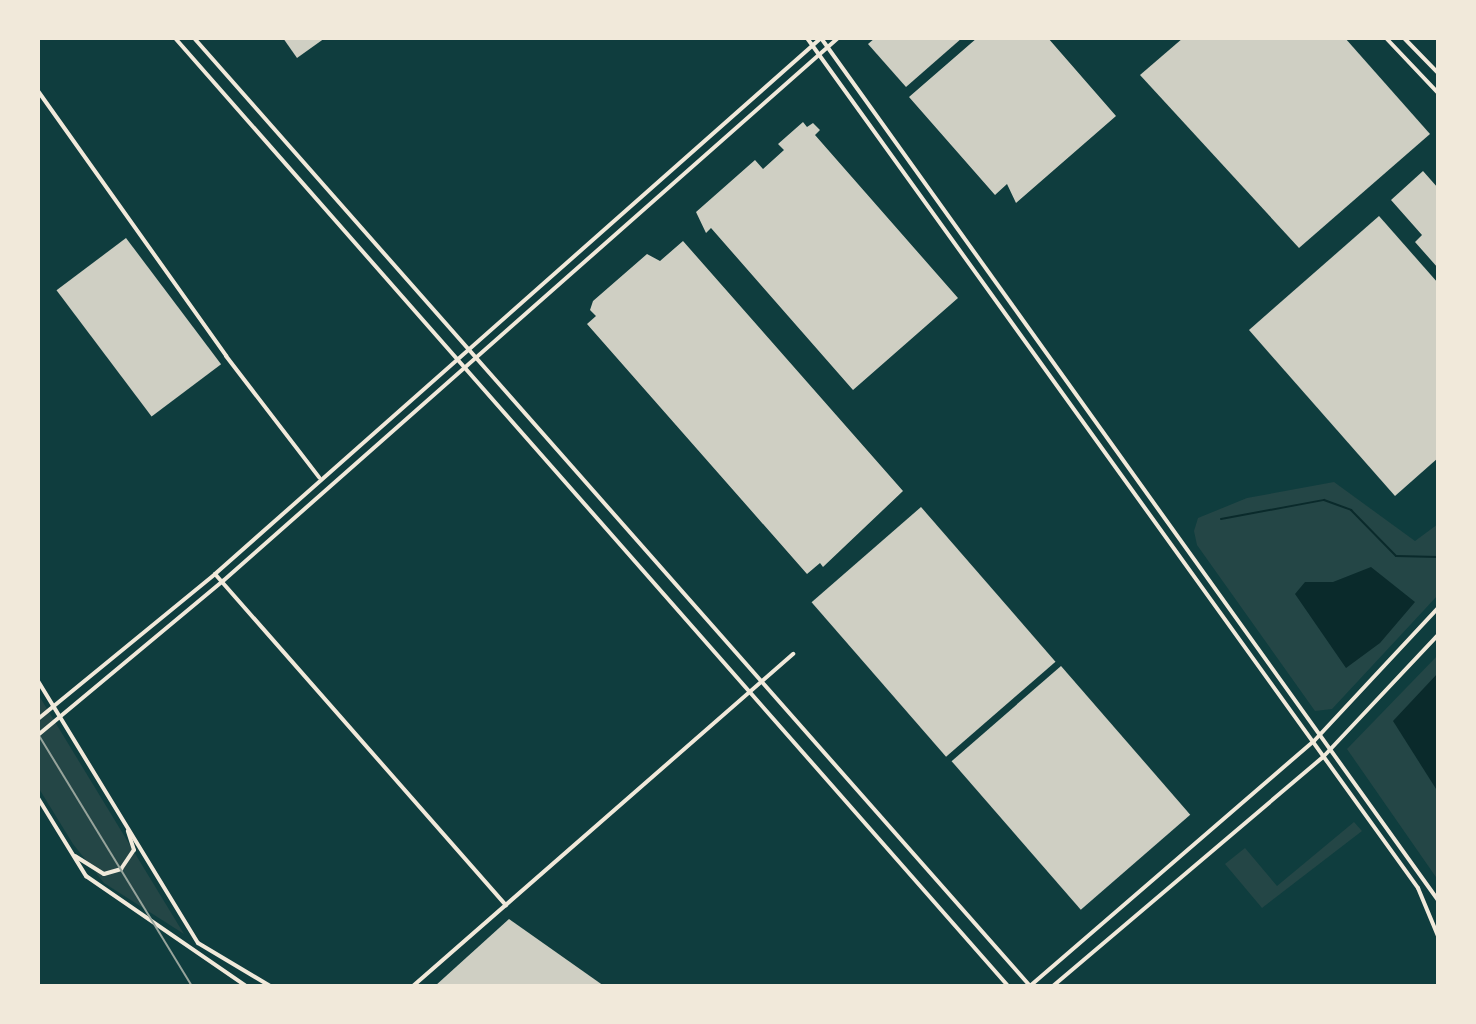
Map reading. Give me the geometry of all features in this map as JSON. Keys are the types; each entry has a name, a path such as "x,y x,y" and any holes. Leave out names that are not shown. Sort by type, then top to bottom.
{"street":[{"path":"175,38 1008,986"},
{"path":"194,38 763,679 1030,986 1314,741 1438,608"},
{"path":"807,38 1418,888 1438,934"},
{"path":"38,719 215,574 319,477 821,38 1438,900"},
{"path":"38,735 223,581 838,38"},
{"path":"1386,38 1438,93"},
{"path":"1404,38 1438,73"},
{"path":"38,91 226,356 319,477"},
{"path":"215,574 506,905"},
{"path":"1053,986 1324,756 1438,635"},
{"path":"413,986 793,654"},
{"path":"38,681 198,943 270,986"},
{"path":"38,798 86,876 246,986"},
{"path":"73,855 104,874 121,869 134,850 125,821"}],"shaded area":[{"path":"1334,482 1415,541 1438,524 1438,595 1332,709 1315,711 1197,545 1194,531 1198,518 1247,498"},
{"path":"1371,567 1415,602 1380,643 1346,668 1295,594 1305,582 1333,582"},
{"path":"1438,655 1438,880 1347,749"},
{"path":"1438,673 1438,792 1393,721"},
{"path":"38,694 184,934 104,883 73,844 38,787"},
{"path":"1354,822 1362,831 1262,908 1225,864 1245,848 1277,886"}],"building":[{"path":"283,38 325,38 297,58"},
{"path":"875,38 962,38 906,87 868,44"},
{"path":"977,38 1048,38 1116,116 1016,203 1007,184 995,195 909,97"},
{"path":"1183,38 1345,38 1430,134 1299,248 1140,75"},
{"path":"803,122 807,127 813,123 820,130 815,135 958,298 853,390 711,228 706,233 696,212 755,160 763,169 784,150 778,144"},
{"path":"1423,171 1438,188 1438,268 1415,242 1422,235 1391,200"},
{"path":"1379,216 1438,283 1438,458 1395,496 1249,330"},
{"path":"126,238 221,364 152,417 57,290"},
{"path":"683,241 903,491 823,567 820,563 807,574 587,324 596,316 590,310 593,301 647,254 660,261"},
{"path":"921,507 1055,662 946,757 812,602"},
{"path":"1061,666 1190,815 1081,910 952,761"},
{"path":"509,919 604,986 435,986"}],"waterway":[{"path":"1221,519 1324,500 1351,510 1396,556 1438,557"}],"railway":[{"path":"38,734 192,986"}]}
